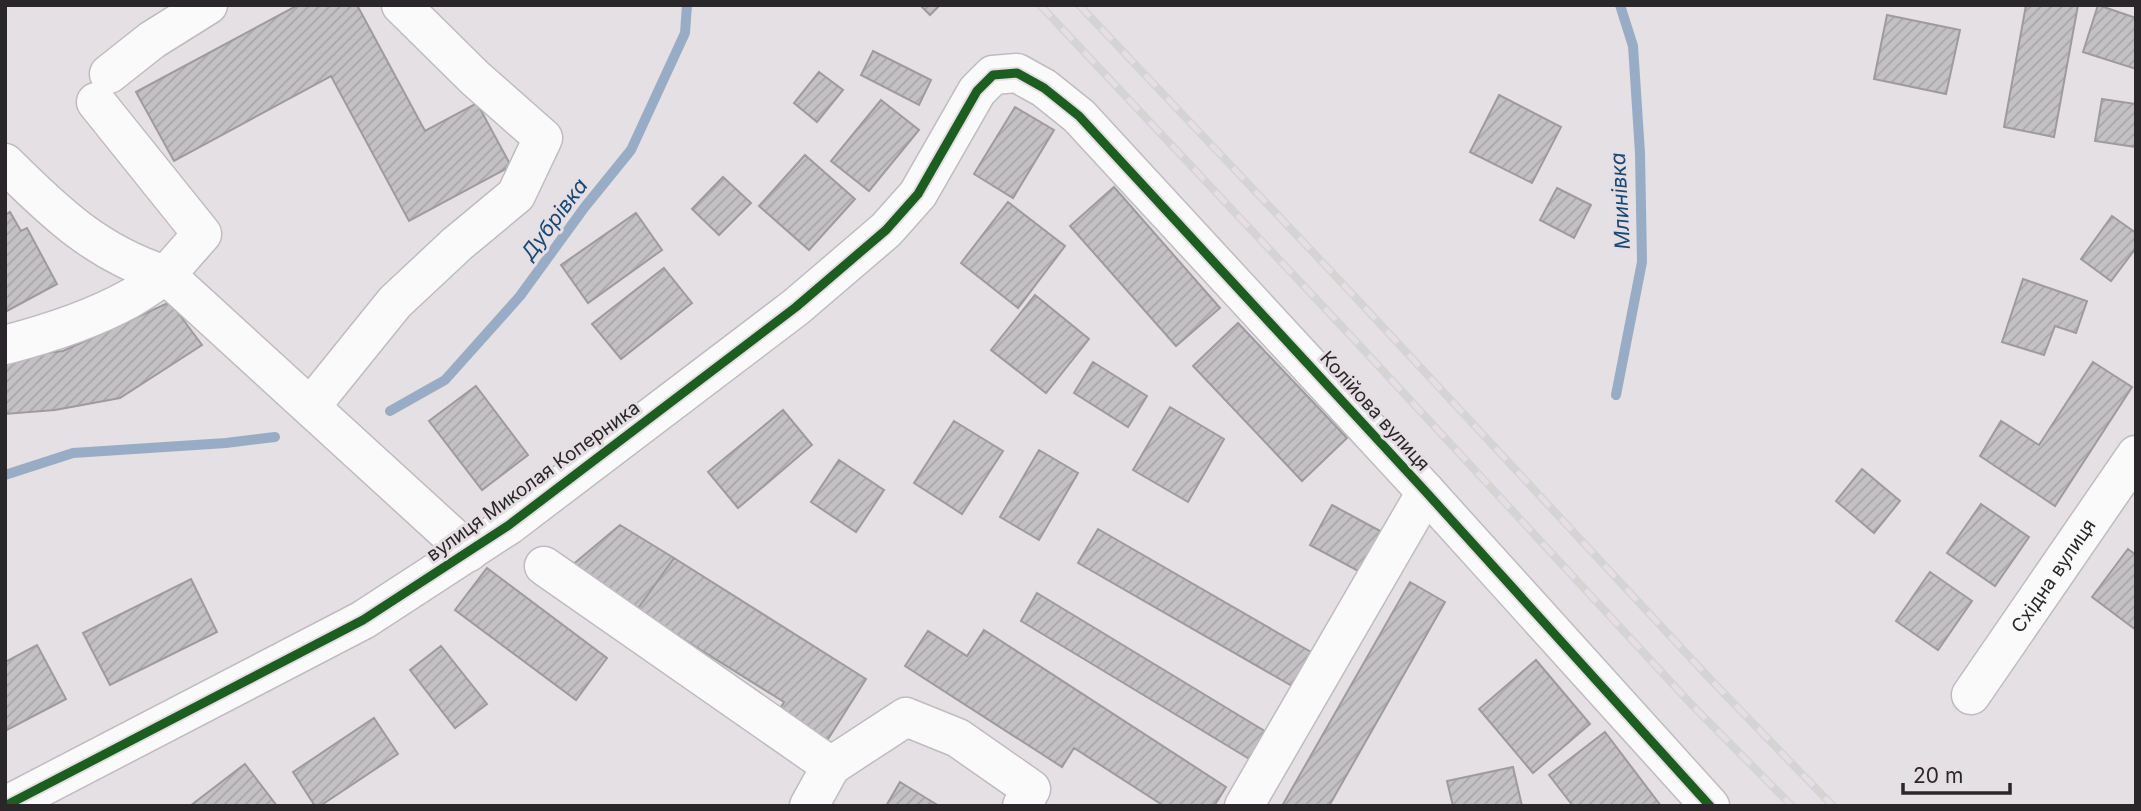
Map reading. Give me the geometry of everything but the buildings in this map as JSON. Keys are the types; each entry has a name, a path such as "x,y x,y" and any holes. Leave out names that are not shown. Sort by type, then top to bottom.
{"street":[{"path":"5,345 43,335 129,299 166,275 202,234 103,88 152,40 208,5"},
{"path":"311,406 395,302 457,244 516,195 543,138 475,78 401,5"},
{"name":"Колійова вулиця","path":"993,75 1017,73 1044,88 1079,116 1426,492 1710,806"},
{"name":"вулиця Миколая Коперника","path":"5,806 61,794 363,620 520,516 796,307 886,230 918,194 977,91 993,75"},
{"path":"5,163 57,215 107,250 138,266 166,275 469,552"},
{"name":"Східна вулиця","path":"1971,695 2136,454"},
{"path":"1244,806 1426,492"},
{"path":"544,566 831,766"},
{"path":"809,806 831,766 906,717 958,737 1031,789 1022,806"}],"waterway":[{"name":"Дубрівка","path":"390,411 445,380 520,296 584,208 631,150 685,33 687,5"},
{"name":"Млинівка","path":"1616,395 1642,262 1640,153 1633,46 1620,5"},
{"name":"Дубрівка","path":"5,475 73,453 226,443 275,437"}],"railway":[{"path":"1040,5 1692,705 1792,806"},
{"path":"1079,5 1712,681 1833,806"}],"cycle path":[{"path":"5,806 363,620 509,525 796,307 886,230 918,194 977,91 993,75 1017,73 1044,88 1079,116 1426,492 1710,806"}]}
